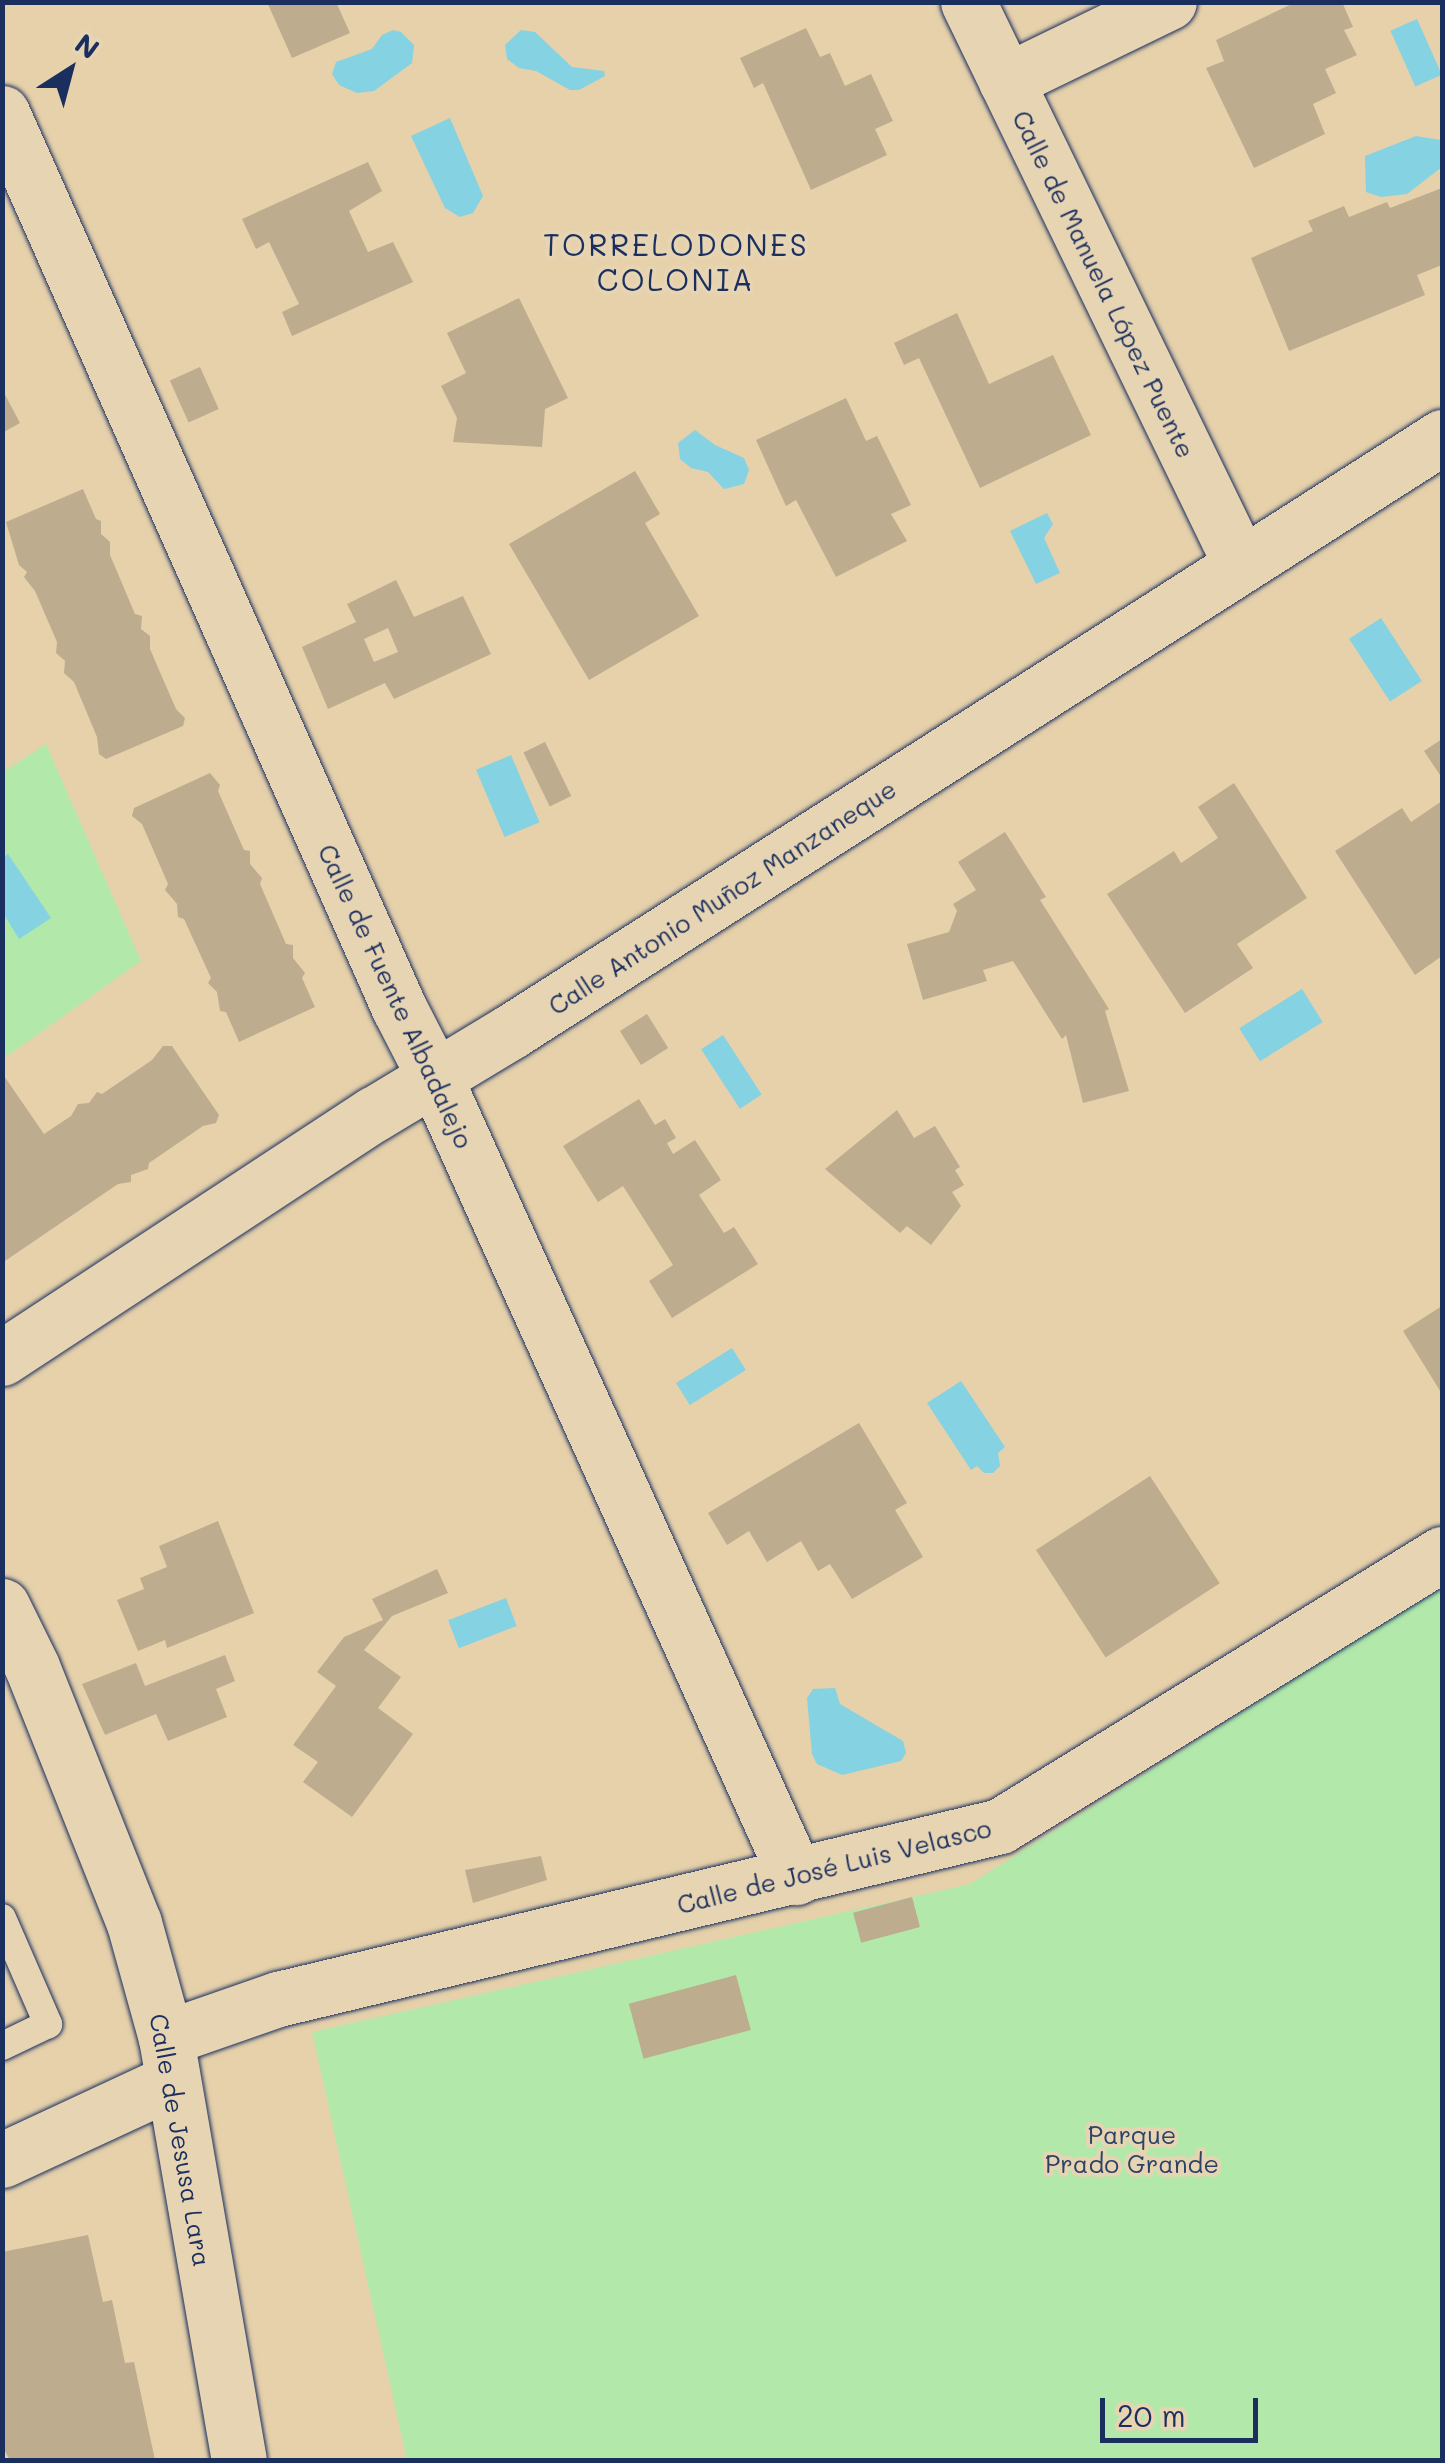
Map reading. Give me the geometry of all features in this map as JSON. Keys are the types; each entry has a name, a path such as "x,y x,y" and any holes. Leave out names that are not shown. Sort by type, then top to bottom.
{"street":[{"name":"Calle de Manuela López Puente","path":"968,2 1241,565"},
{"path":"1006,81 1168,2"},
{"name":"Calle de Fuente Albadalejo","path":"2,113 398,1008 435,1078 796,1877"},
{"name":"Calle Antonio Muñoz Manzaneque","path":"2,1358 1442,437"},
{"name":"Calle de José Luis Velasco","path":"2,2160 278,1998 1000,1826 1442,1554"},
{"name":"Calle de Jesusa Lara","path":"2,1606 32,1666 134,1922 169,2059 239,2460"}],"lane":[{"path":"2,1918 48,2024 2,2046"}],"green space":[{"path":"46,744 141,961 3,1059 3,772"},
{"name":"Parque Prado Grande","path":"1442,1585 1442,2460 407,2460 312,2032 970,1884"}],"water":[{"path":"1417,19 1442,75 1415,87 1391,31"},
{"path":"393,30 401,32 414,45 412,63 374,91 357,93 339,85 332,74 336,62 372,49 382,35"},
{"path":"521,30 535,32 572,67 604,71 605,76 579,90 570,90 536,71 519,68 507,59 505,45"},
{"path":"450,118 483,196 473,213 460,217 445,208 411,136"},
{"path":"1416,136 1441,140 1442,167 1407,194 1381,197 1366,192 1365,156"},
{"path":"695,430 715,445 744,458 749,470 744,484 724,489 708,472 691,468 680,459 678,443"},
{"path":"1047,513 1053,524 1044,538 1060,573 1036,584 1010,531"},
{"path":"1381,618 1422,681 1390,702 1349,639"},
{"path":"511,755 540,822 505,837 476,770"},
{"path":"8,854 51,918 19,939 3,913 3,858"},
{"path":"1302,989 1323,1022 1260,1061 1239,1028"},
{"path":"723,1035 762,1095 740,1109 701,1049"},
{"path":"732,1348 746,1370 690,1405 676,1383"},
{"path":"961,1381 1005,1447 998,1453 1000,1466 993,1473 984,1473 977,1466 971,1470 927,1403"},
{"path":"506,1598 517,1626 459,1648 448,1620"},
{"path":"835,1688 840,1704 903,1741 906,1753 901,1761 842,1775 817,1764 812,1754 807,1698 813,1689"}],"building":[{"path":"267,2 336,2 350,33 292,58"},
{"path":"1296,2 1342,2 1353,27 1344,30 1357,55 1325,69 1336,93 1313,104 1325,134 1254,168 1206,68 1224,61 1216,40"},
{"path":"806,28 820,57 830,53 845,86 871,74 893,121 875,129 887,155 811,190 763,83 754,88 740,58"},
{"path":"368,162 382,191 349,211 368,252 393,242 413,282 292,336 282,312 299,304 269,242 256,249 242,219"},
{"path":"1442,188 1442,265 1417,275 1425,295 1289,351 1251,258 1313,231 1308,221 1344,206 1349,217 1387,202 1390,208"},
{"path":"519,298 568,398 545,409 542,447 453,442 457,418 441,386 466,373 447,333"},
{"path":"957,313 989,384 1053,355 1091,435 980,488 919,358 904,365 894,343"},
{"path":"200,367 219,409 189,422 170,380"},
{"path":"2,389 20,423 2,433"},
{"path":"846,398 866,441 877,436 911,505 891,514 907,541 836,577 796,500 786,506 756,440"},
{"path":"635,471 660,514 645,523 699,616 589,680 509,544"},
{"path":"83,489 96,519 101,521 101,534 110,542 110,555 135,614 142,616 141,629 150,636 150,649 176,709 185,718 183,726 106,759 99,754 97,737 74,682 64,673 65,661 56,653 57,642 35,591 24,577 27,572 19,565 6,522"},
{"path":"396,580 414,617 463,596 491,654 394,699 385,683 328,709 302,647 356,622 347,604","holes":["388,628 398,652 374,662 364,639"]},
{"path":"1442,739 1442,778 1424,751"},
{"path":"545,742 571,796 550,806 523,753"},
{"path":"210,773 220,785 218,791 244,850 250,851 250,864 262,878 260,884 286,944 293,945 293,958 305,973 302,978 315,1007 239,1042 226,1012 220,1011 217,992 208,983 211,978 184,919 178,917 177,904 165,890 168,884 142,824 132,816 134,808"},
{"path":"1234,783 1307,898 1237,944 1253,968 1185,1013 1107,894 1174,851 1181,863 1218,838 1198,807"},
{"path":"1442,801 1442,956 1415,975 1335,851 1402,808 1411,822"},
{"path":"1005,832 1046,897 1040,900 1109,1009 1105,1011 1129,1091 1083,1103 1066,1035 1062,1039 1013,961 983,970 987,981 923,1000 907,944 949,932 957,911 953,904 976,890 958,862"},
{"path":"647,1014 668,1048 641,1065 620,1031"},
{"path":"163,1046 172,1046 219,1115 216,1123 203,1126 149,1163 148,1169 131,1175 131,1182 118,1184 2,1263 2,1073 44,1134 71,1116 78,1104 89,1103 97,1092 102,1094 152,1060"},
{"path":"639,1099 655,1125 665,1119 676,1138 667,1143 673,1154 695,1140 721,1180 699,1195 724,1233 734,1227 758,1264 672,1318 649,1281 673,1265 623,1186 598,1202 563,1146"},
{"path":"897,1110 914,1138 935,1126 960,1167 955,1170 964,1185 952,1192 961,1206 931,1245 907,1226 900,1233 825,1169"},
{"path":"1442,1306 1442,1394 1403,1331"},
{"path":"859,1423 907,1503 895,1510 923,1557 852,1599 830,1564 818,1571 801,1541 767,1562 749,1531 727,1545 708,1513"},
{"path":"1150,1476 1220,1583 1106,1657 1036,1550"},
{"path":"218,1521 254,1613 167,1648 165,1640 138,1651 117,1600 144,1589 140,1578 167,1567 159,1546"},
{"path":"437,1569 448,1593 392,1616 364,1650 401,1677 378,1708 413,1734 352,1817 303,1782 318,1762 293,1745 336,1686 317,1672 344,1637 383,1620 372,1599"},
{"path":"225,1655 235,1681 216,1689 227,1717 168,1741 156,1714 105,1735 82,1684 136,1663 145,1686"},
{"path":"541,1856 547,1880 473,1903 465,1870"},
{"path":"912,1897 920,1927 861,1943 853,1913"},
{"path":"736,1975 751,2030 644,2059 629,2004"},
{"path":"88,2235 103,2302 112,2300 125,2363 134,2362 155,2460 10,2460 2,2446 2,2252"}],"district":[{"name":"TORRELODONES COLONIA","path":"676,261"}]}
